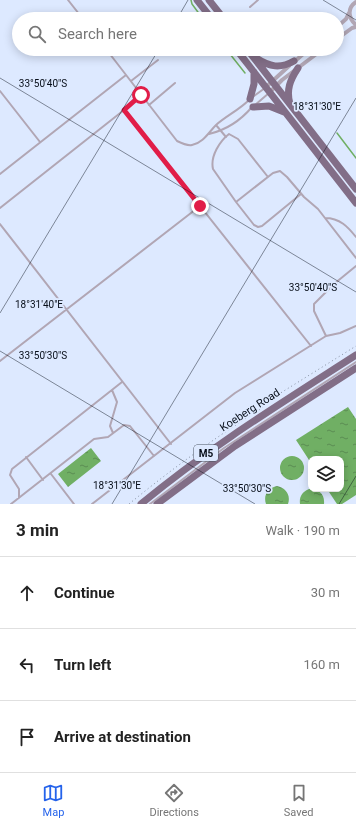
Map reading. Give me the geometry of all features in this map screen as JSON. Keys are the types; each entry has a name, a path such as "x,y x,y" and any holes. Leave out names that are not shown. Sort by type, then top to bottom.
{"main road":[{"path":"197,0 206,12"},
{"path":"209,0 218,12"},
{"path":"241,56 356,204"},
{"path":"252,56 275,67 296,65 288,88 291,106"},
{"path":"252,56 356,189"},
{"path":"250,99 254,86 254,72"},
{"path":"253,107 269,106 280,110 287,115"},
{"name":"Koeberg Road","path":"141,504 169,481 222,442 356,355"},
{"name":"Koeberg Road","path":"157,504 235,446 356,368"}],"street":[{"path":"350,0 351,7"},
{"path":"344,21 351,7 356,2"},
{"path":"344,34 356,26 349,13"},
{"path":"268,90 296,65 303,56"},
{"path":"268,90 296,65 311,56"}],"lane":[{"path":"68,0 77,12"},
{"path":"250,7 258,0"},
{"path":"111,56 180,143 192,145 208,135 221,132 246,114 268,90"},
{"path":"131,81 158,60"},
{"path":"0,174 126,75"},
{"path":"149,105 175,83"},
{"path":"208,135 216,125 243,106 250,99 268,90"},
{"path":"0,91 40,142"},
{"path":"0,208 141,95"},
{"path":"124,110 311,346"},
{"path":"216,125 226,137"},
{"path":"268,177 238,139 231,134 219,144 212,167 254,225 260,227 301,194"},
{"path":"236,202 275,172 280,171 287,176 301,194 318,209 356,258"},
{"path":"0,361 200,206"},
{"path":"325,218 333,218 343,223 356,237"},
{"path":"0,225 171,444"},
{"path":"326,336 314,311 314,304 334,284 356,266"},
{"path":"92,504 235,393 326,336 340,333 356,326"},
{"path":"150,504 224,448 356,362"},
{"path":"19,498 19,489 10,476 12,469 122,381"},
{"path":"111,390 116,396 117,402 110,426 113,434"},
{"path":"11,504 94,439 108,437 124,425 130,426 154,456"},
{"path":"26,457 42,480"},
{"path":"51,474 74,504"}],"water":[{"path":"348,407 356,419 356,495 342,504 337,504 329,492 344,492 344,456 308,456 308,458 296,440"},
{"path":"91,448 101,461 68,487 58,474"},
{"path":"292,456 301,459 304,468 301,477 292,480 283,477 280,468 283,459"},
{"path":"277,486 283,488 287,492 289,498 288,504 266,504 265,498 267,492 271,488"},
{"path":"308,490 308,492 320,492 323,497 324,504 300,504 300,499 304,492"}],"waterway":[{"path":"191,0 198,12"},
{"path":"232,56 245,73"},
{"path":"337,133 356,158"}],"route":[{"path":"141,95 124,110 200,206"}]}
